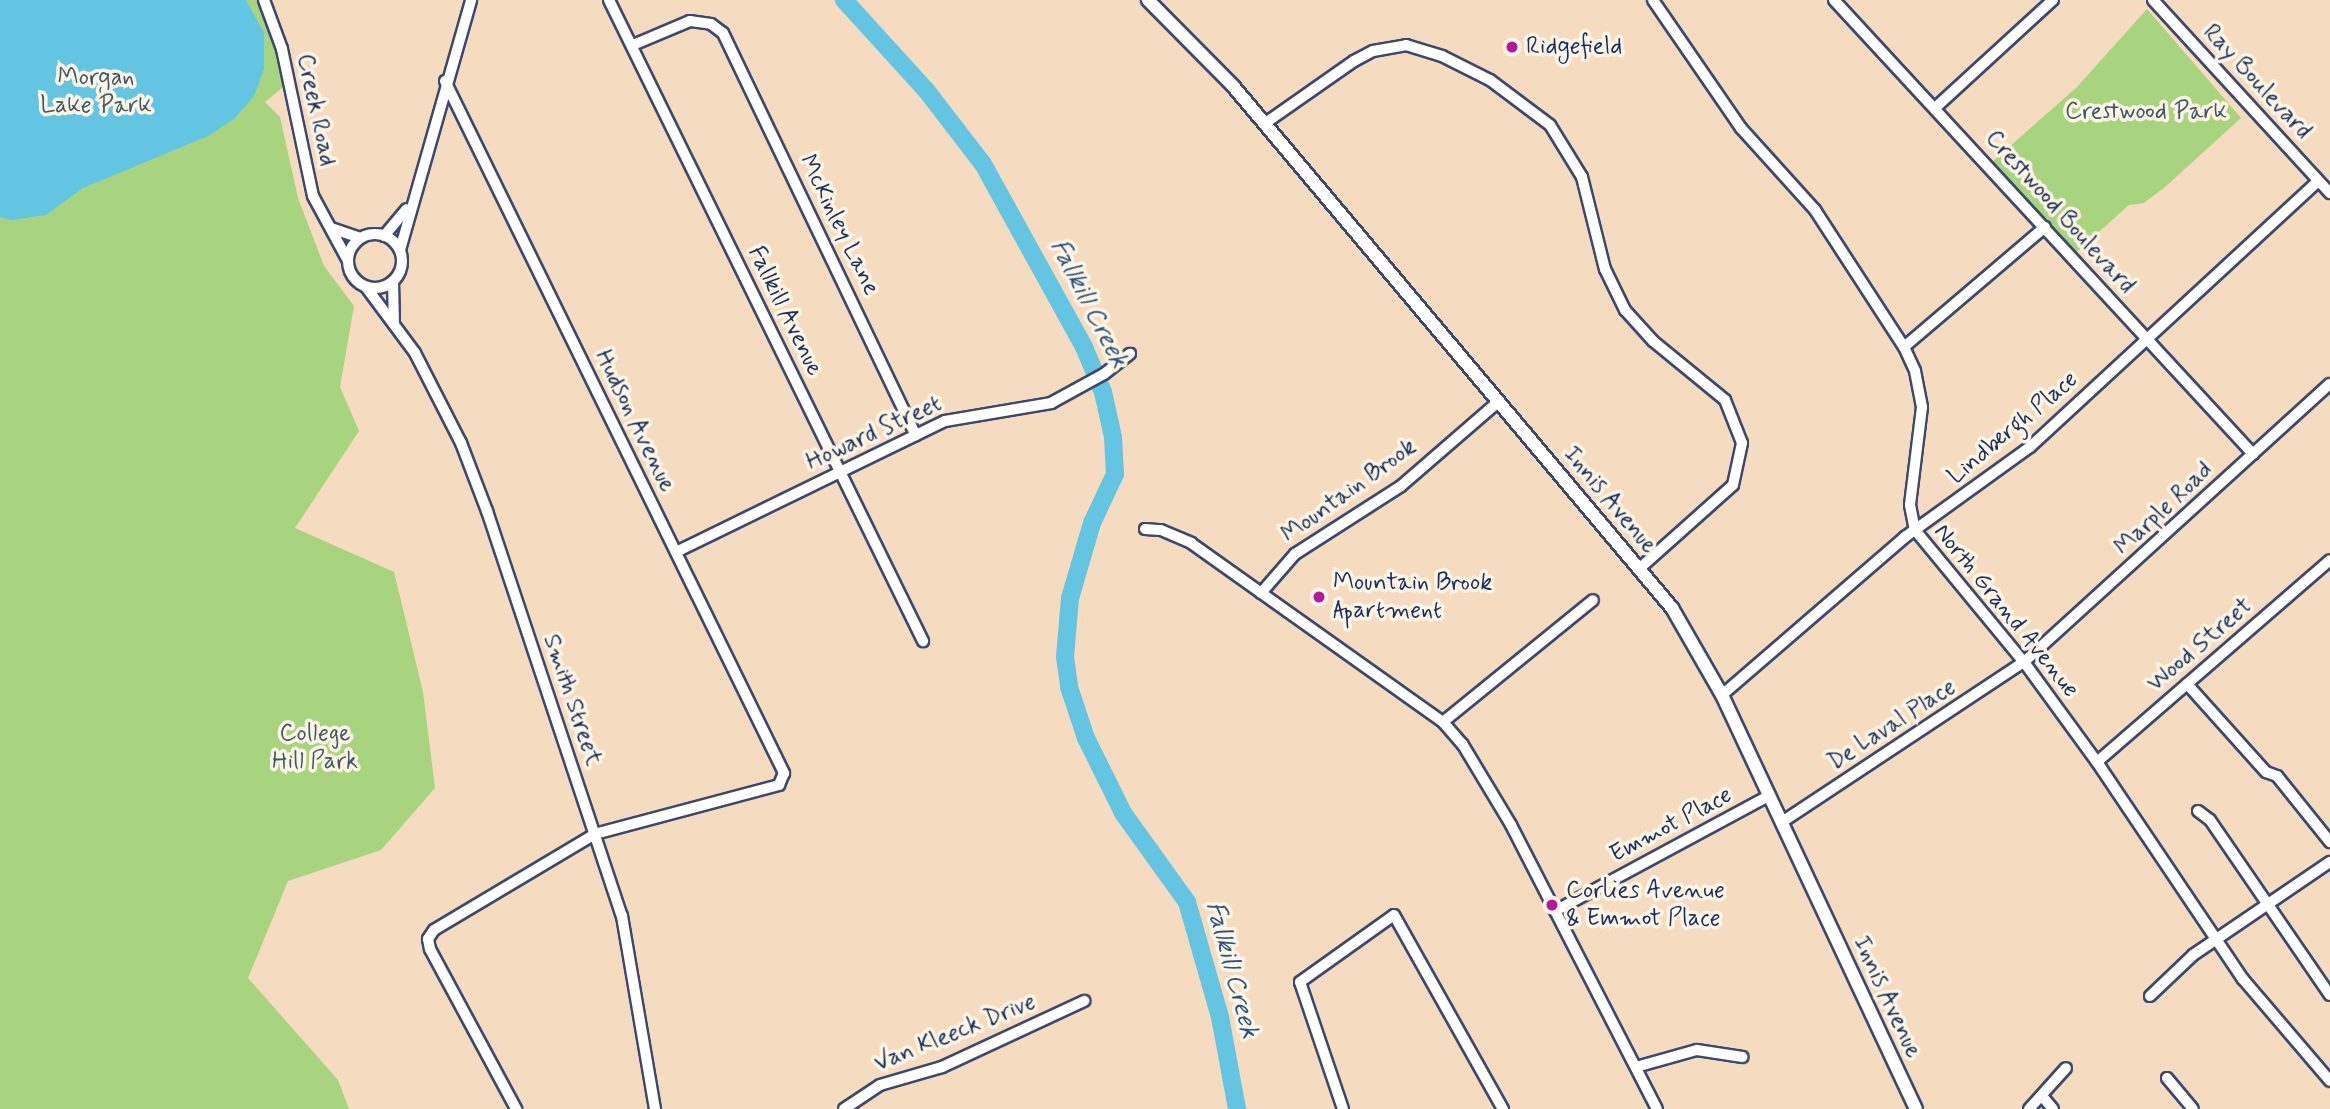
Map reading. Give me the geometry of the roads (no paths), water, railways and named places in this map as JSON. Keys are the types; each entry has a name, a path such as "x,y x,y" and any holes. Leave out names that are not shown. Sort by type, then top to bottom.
{"main road":[{"name":"Innis Avenue","path":"1148,0 1202,52 1264,124 1640,568 1699,648 1916,1109"}],"street":[{"name":"Creek Road","path":"264,0 282,49 313,196 348,259"},
{"path":"394,324 393,281 401,267 400,250 410,206 471,0"},
{"name":"Fallkill Avenue","path":"610,0 923,640"},
{"name":"North Grand Avenue","path":"1653,0 1741,128 1815,210 1904,347 1915,371 1922,407 1910,495 1915,530 2024,662 2097,762 2243,979 2330,1081"},
{"name":"Crestwood Boulevard","path":"1834,0 2253,454"},
{"path":"1935,108 2053,0"},
{"name":"Ray Boulevard","path":"2153,0 2330,193"},
{"name":"McKinley Lane","path":"633,45 690,21 712,24 723,33 916,435"},
{"path":"1264,124 1354,61 1373,51 1406,45 1441,56 1490,80 1550,125 1582,177 1605,269 1625,310 1653,341 1725,400 1740,434 1742,458 1733,485 1640,568"},
{"name":"Hudson Avenue","path":"445,81 784,773 784,781 595,834"},
{"name":"Lindbergh Place","path":"1722,695 1915,530 2002,471 2318,181"},
{"path":"330,227 360,239 384,236 410,206"},
{"path":"1904,347 2045,227"},
{"path":"384,236 400,250"},
{"path":"360,239 348,259 352,276 366,287 380,288 393,281"},
{"name":"Smith Street","path":"366,287 394,324 437,393 473,470 630,946 655,1109"},
{"name":"Howard Street","path":"676,552 840,470 966,415 1051,402 1090,383 1130,354"},
{"name":"Marple Road","path":"2024,662 2330,384"},
{"name":"Mountain Brook","path":"1261,593 1294,554 1401,486 1499,401"},
{"path":"1144,529 1176,534 1443,722 1463,745 1511,825 1657,1109"},
{"name":"Wood Street","path":"2097,762 2330,560"},
{"path":"1443,722 1593,600"},
{"name":"De Laval Place","path":"1782,822 2024,662"},
{"path":"2187,684 2266,772 2277,776 2330,842"},
{"name":"Emmot Place","path":"1555,911 1770,795"},
{"path":"2199,811 2210,820 2330,995"},
{"path":"516,1109 430,949 428,939 443,924 595,834"},
{"path":"2150,996 2216,938 2330,862"},
{"path":"1343,1109 1300,982 1394,915 1503,1109"},
{"name":"Van Kleeck Drive","path":"845,1109 880,1085 942,1067 1084,1001"},
{"path":"1636,1068 1697,1050 1742,1057"},
{"path":"2029,1109 2066,1069"},
{"path":"2167,1077 2193,1109"},
{"path":"2042,1096 2053,1109"}],"water":[{"name":"Morgan Lake Park","path":"0,0 246,0 264,33 264,69 254,96 234,119 208,136 83,188 46,215 11,220 0,217"}],"waterway":[{"name":"Fallkill Creek","path":"844,0 926,90 983,164 1084,347 1103,392 1113,437 1115,474 1092,523 1070,598 1065,657 1069,687 1086,738 1123,813 1187,902 1220,1017 1237,1109"}],"place":[{"name":"Ridgefield","path":"1512,47"},
{"name":"Mountain Brook Apartment","path":"1319,597"},
{"name":"Corlies Avenue & Emmot Place","path":"1552,905"}],"park label":[{"name":"Crestwood Park","path":"2146,112"},
{"name":"College Hill Park","path":"315,748"}]}
